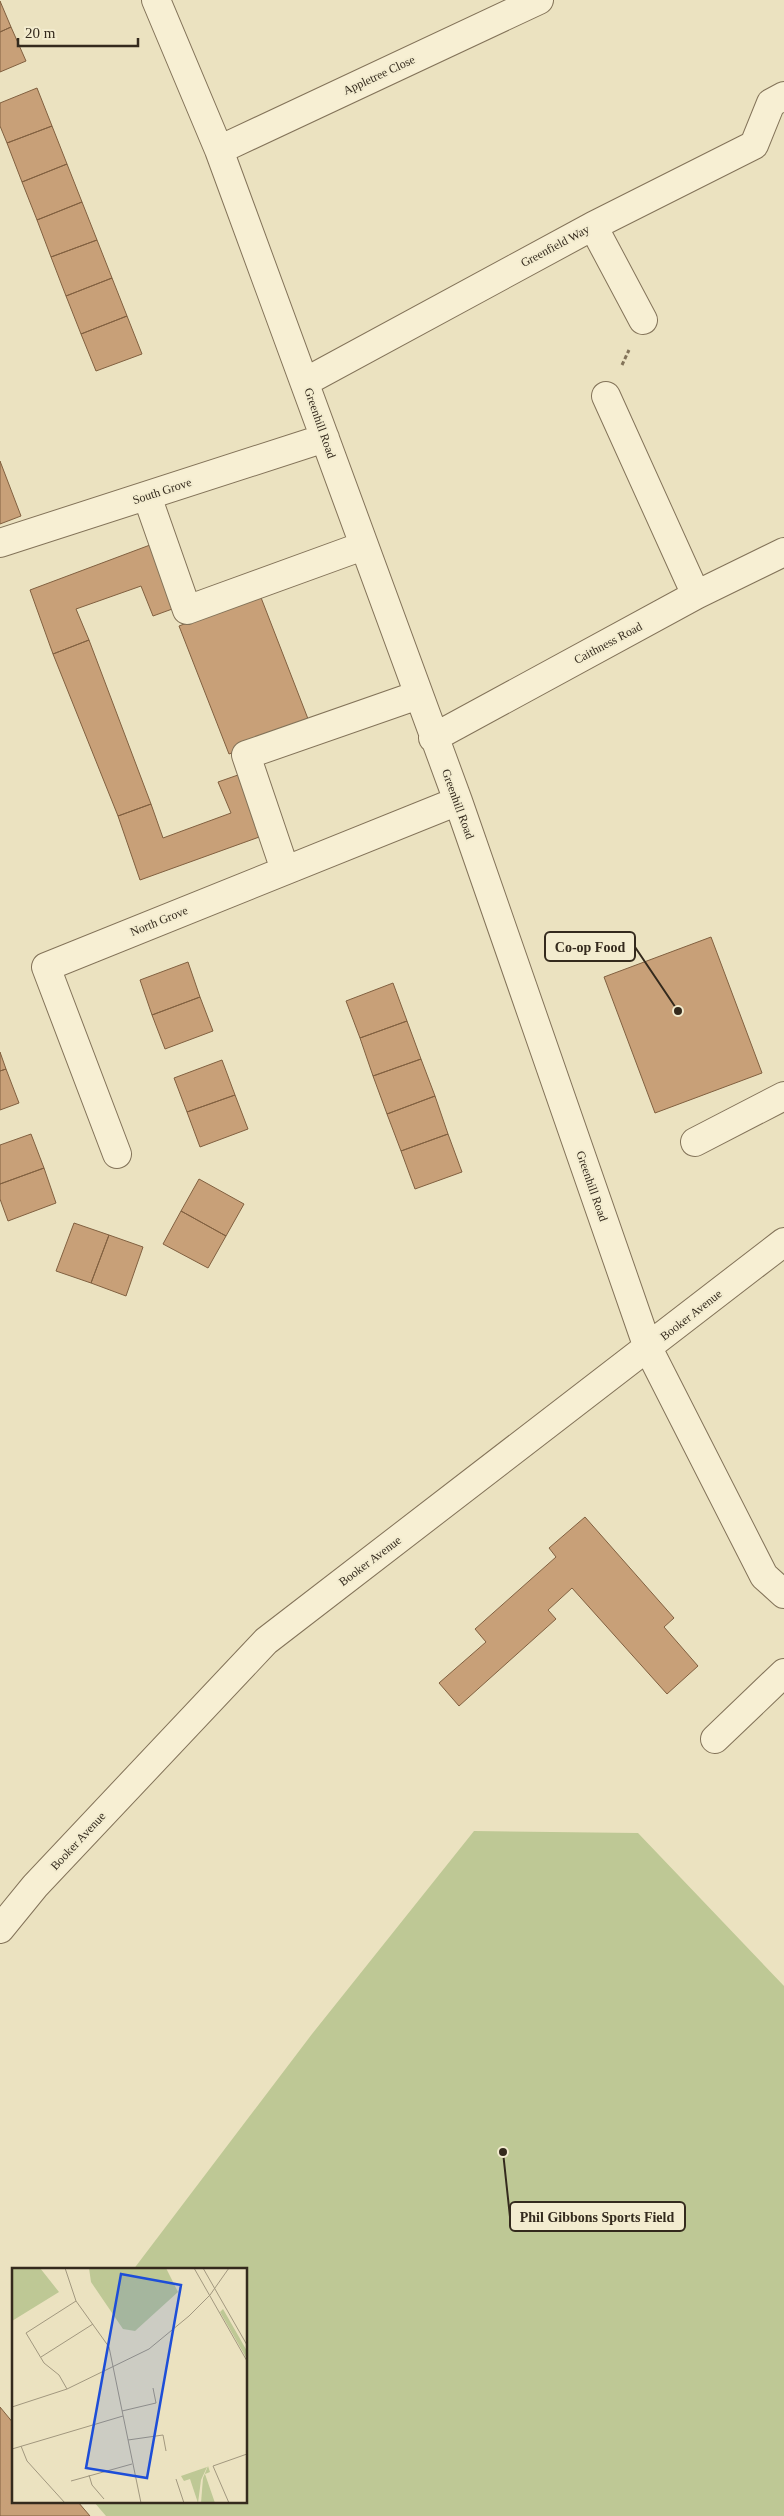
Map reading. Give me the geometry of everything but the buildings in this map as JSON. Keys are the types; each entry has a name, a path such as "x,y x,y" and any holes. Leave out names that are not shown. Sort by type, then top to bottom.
{"street":[{"name":"Greenhill Road","path":"156,0 219,150 458,800 648,1348 764,1576 784,1594"},
{"name":"Appletree Close","path":"219,150 539,0"},
{"name":"Greenfield Way","path":"305,382 593,226 754,145 778,99"},
{"path":"593,226 643,320"},
{"path":"606,396 696,595"},
{"name":"South Grove","path":"0,543 325,438"},
{"path":"147,496 186,610 364,546"},
{"name":"Caithness Road","path":"434,738 696,595 784,552"},
{"path":"285,870 246,755 418,695"},
{"name":"North Grove","path":"117,1154 46,967 458,800"},
{"path":"695,1142 784,1096"},
{"name":"Booker Avenue","path":"0,1929 35,1886 266,1641 784,1242"},
{"path":"715,1739 784,1673"}],"path":[{"path":"606,396 643,320"}],"green space":[{"path":"474,1831 638,1833 784,1986 784,2516 106,2516 96,2504 248,2504 248,2268 135,2268 312,2034"}],"place":[{"name":"Co-op Food","path":"678,1011"},
{"name":"Phil Gibbons Sports Field","path":"503,2152"}]}
